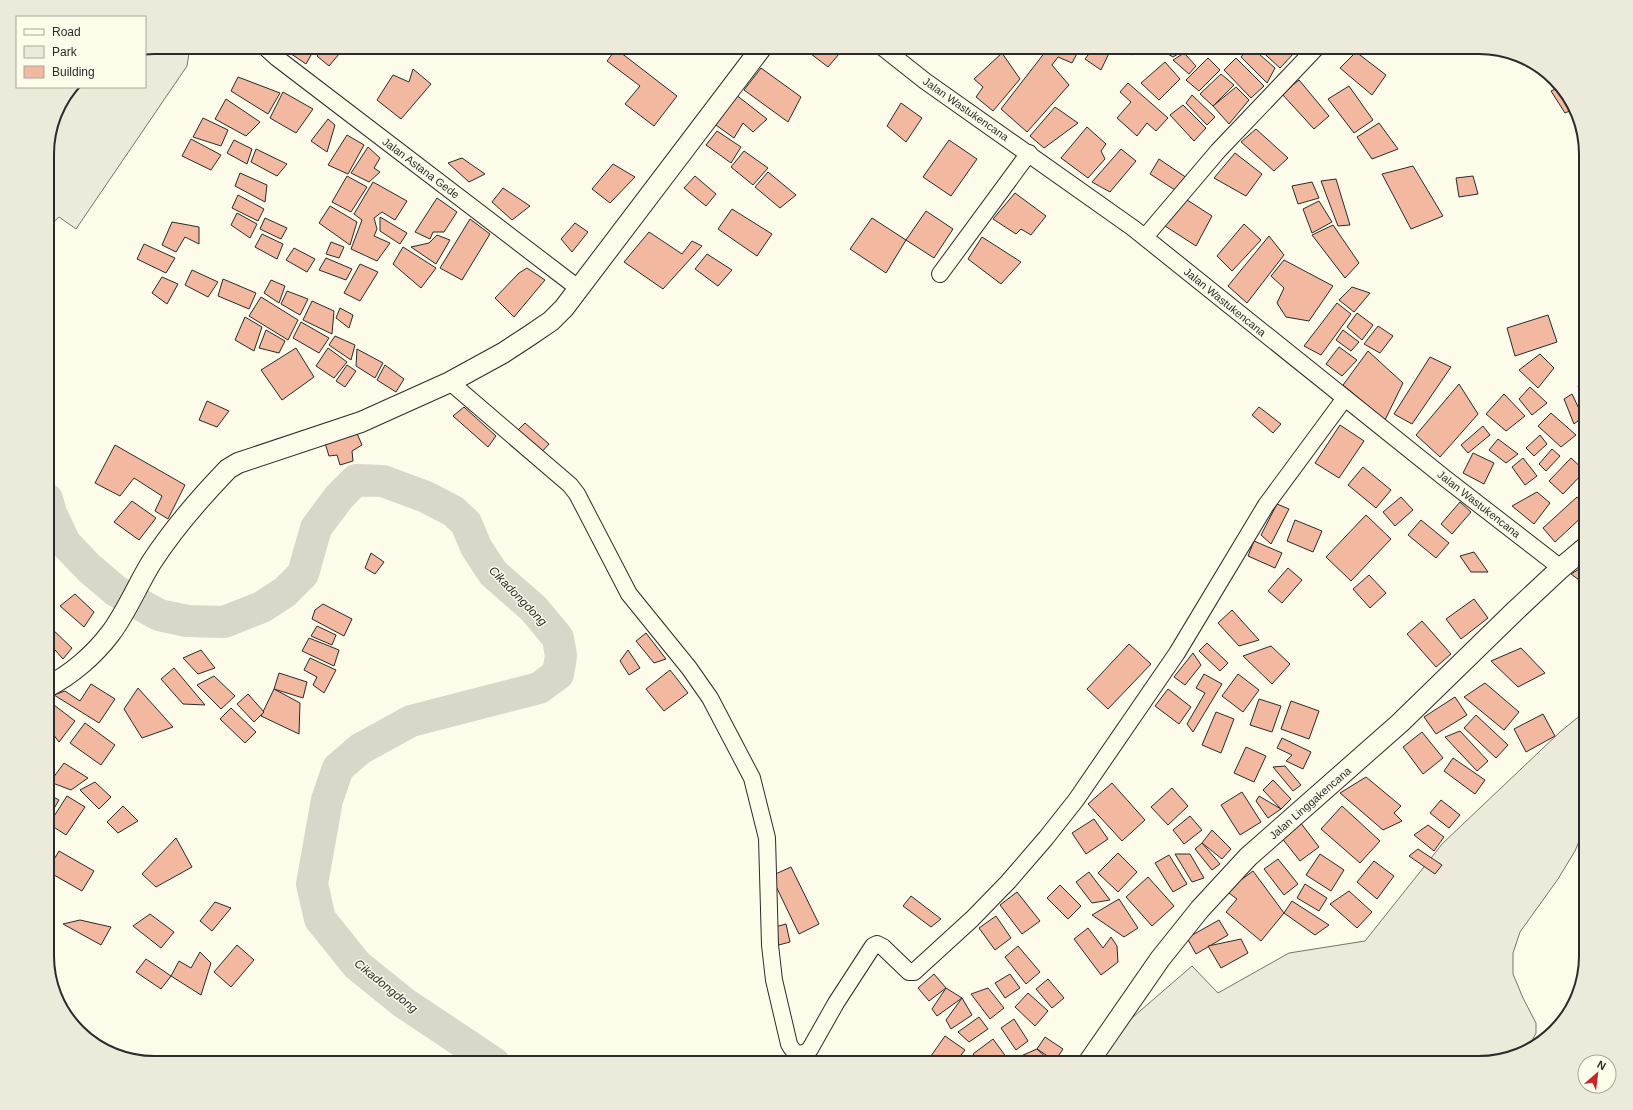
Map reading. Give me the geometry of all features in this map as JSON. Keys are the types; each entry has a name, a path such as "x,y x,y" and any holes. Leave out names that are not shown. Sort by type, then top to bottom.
{"street":[{"name":"Jalan Astana Gede","path":"273,54 578,288"},
{"path":"54,683 68,674 92,655 110,634 150,565 174,530 228,469 238,463 379,415 450,382 503,353 530,336 564,308 757,54"},
{"name":"Jalan Wastukencana","path":"891,54 926,81 1145,237 1446,479 1561,568"},
{"path":"1145,237 1218,151 1310,54"},
{"path":"940,274 1029,153"},
{"path":"450,382 570,485 577,494 629,594 689,668 710,698 735,743 752,778 767,838 770,945 774,980 789,1044 792,1051 800,1054 805,1054 810,1050 836,1003 873,946 877,944 884,947 909,972 914,972 972,919 1008,882 1046,838 1080,794 1178,653 1266,505 1345,398"},
{"name":"Jalan Linggakencana","path":"1093,1056 1160,959 1200,909 1248,857 1400,723 1561,568 1579,553"}],"green space":[{"path":"146,54 189,54 187,66 76,229 59,217 54,222 54,148 57,128 67,104 79,88 146,88"},
{"path":"1579,717 1579,842 1558,879 1520,932 1513,953 1513,974 1536,1023 1536,1033 1529,1043 1505,1053 1479,1056 1096,1056 1103,1043 1192,966 1218,993 1289,953 1365,941 1443,843 1560,732"}],"building":[{"path":"291,54 312,54 306,64"},
{"path":"318,54 339,54 329,66 317,56"},
{"path":"612,54 622,54 677,96 654,126 625,104 640,86 607,61"},
{"path":"811,54 839,54 828,67"},
{"path":"1003,54 1020,79 993,111 976,97 983,87 974,79"},
{"path":"1044,54 1077,54 1072,63 1058,57 1052,65 1069,85 1027,132 1001,109"},
{"path":"1089,54 1109,54 1101,70 1085,59"},
{"path":"1168,54 1178,54 1173,57"},
{"path":"1185,54 1196,66 1189,74 1173,60"},
{"path":"1243,54 1259,54 1275,68 1267,83 1241,57"},
{"path":"1265,54 1293,54 1280,68"},
{"path":"1354,54 1359,54 1386,75 1372,95 1340,68"},
{"path":"1208,58 1220,70 1199,91 1186,80"},
{"path":"1236,58 1264,86 1251,98 1224,70"},
{"path":"1165,62 1180,79 1159,100 1141,83"},
{"path":"761,68 801,97 788,122 744,90"},
{"path":"413,69 431,84 401,119 377,100 393,75 409,82"},
{"path":"1221,74 1234,85 1213,106 1200,94"},
{"path":"238,77 280,93 268,114 231,91"},
{"path":"1299,80 1329,116 1314,129 1282,94"},
{"path":"1128,83 1168,118 1156,131 1147,123 1137,136 1117,118 1131,102 1120,92"},
{"path":"1349,86 1373,120 1354,133 1328,99"},
{"path":"1236,87 1249,100 1229,124 1213,106"},
{"path":"1555,89 1566,104 1569,111 1565,113 1551,91"},
{"path":"283,92 313,109 296,133 270,118"},
{"path":"735,94 767,119 753,132 743,123 734,138 713,123"},
{"path":"1192,95 1215,117 1207,125 1186,103"},
{"path":"226,99 260,122 246,136 215,119"},
{"path":"901,103 922,118 906,142 887,126"},
{"path":"1183,105 1206,128 1194,141 1170,115"},
{"path":"1055,107 1078,123 1044,148 1030,136"},
{"path":"203,118 228,130 221,146 193,137"},
{"path":"328,119 335,125 327,152 311,141"},
{"path":"1379,123 1398,149 1372,159 1357,137"},
{"path":"1087,127 1106,144 1101,151 1105,159 1088,178 1061,158"},
{"path":"1256,129 1288,158 1274,171 1241,142"},
{"path":"717,131 741,147 731,163 706,145"},
{"path":"347,135 364,145 348,174 328,165"},
{"path":"191,139 221,155 211,170 182,156"},
{"path":"234,140 252,149 247,164 227,153"},
{"path":"949,140 977,159 951,196 923,177"},
{"path":"368,147 380,158 374,168 380,172 369,182 351,173"},
{"path":"256,149 287,164 277,176 251,162"},
{"path":"1121,149 1136,161 1110,192 1092,182"},
{"path":"744,151 768,168 753,185 731,167"},
{"path":"1235,153 1262,174 1246,196 1214,178"},
{"path":"462,158 485,174 469,182 448,163"},
{"path":"1159,159 1187,178 1175,190 1150,174"},
{"path":"613,164 635,177 610,203 592,189"},
{"path":"1413,166 1443,216 1411,229 1382,174"},
{"path":"768,172 796,195 780,208 755,187"},
{"path":"240,173 267,185 265,202 235,186"},
{"path":"347,176 367,187 351,212 332,202"},
{"path":"695,176 716,194 706,206 684,188"},
{"path":"1473,176 1478,194 1459,197 1456,178"},
{"path":"1336,179 1350,225 1338,226 1321,181"},
{"path":"373,182 407,201 395,220 382,212 374,218 377,229 374,236 390,243 377,261 351,249 362,220 354,214"},
{"path":"1312,182 1319,198 1298,204 1292,186"},
{"path":"503,188 530,206 512,220 492,202"},
{"path":"1015,193 1046,216 1031,235 1021,229 1016,234 993,219"},
{"path":"238,195 264,209 258,221 232,208"},
{"path":"437,198 457,212 444,232 433,232 430,239 415,232"},
{"path":"1184,198 1212,216 1196,246 1165,226"},
{"path":"1319,201 1332,222 1312,233 1303,209"},
{"path":"330,206 357,222 350,245 319,223"},
{"path":"732,209 772,234 757,256 718,229"},
{"path":"926,211 953,229 934,258 906,240"},
{"path":"237,213 257,224 250,238 231,225"},
{"path":"380,217 407,233 400,244 380,231"},
{"path":"265,218 287,228 281,239 260,229"},
{"path":"872,218 906,240 886,273 850,249"},
{"path":"470,219 490,234 462,280 440,268"},
{"path":"172,222 199,227 199,244 185,237 176,252 162,245"},
{"path":"575,223 588,232 572,252 561,239"},
{"path":"1244,224 1261,240 1232,271 1217,256"},
{"path":"1333,225 1359,263 1345,278 1312,235"},
{"path":"649,232 682,254 692,241 702,246 663,289 624,262"},
{"path":"262,234 283,244 277,259 255,247"},
{"path":"437,235 450,240 436,264 411,247 429,243"},
{"path":"1269,236 1284,255 1247,303 1228,286"},
{"path":"982,237 1021,262 1001,284 968,259"},
{"path":"331,242 344,247 339,258 326,254"},
{"path":"144,244 175,258 166,273 137,259"},
{"path":"403,247 436,268 421,288 393,264"},
{"path":"294,248 315,259 307,272 286,260"},
{"path":"707,254 732,270 718,286 695,269"},
{"path":"326,258 352,269 346,280 319,270"},
{"path":"1284,260 1333,286 1309,321 1286,317 1277,303 1284,288 1271,276"},
{"path":"360,264 378,272 360,301 344,293"},
{"path":"527,268 545,280 514,317 495,298 519,273"},
{"path":"192,270 218,282 208,297 185,285"},
{"path":"162,277 178,284 167,304 152,293"},
{"path":"223,279 256,293 249,309 218,296"},
{"path":"271,280 285,286 279,303 264,293"},
{"path":"1352,287 1370,293 1354,312 1339,300"},
{"path":"287,291 308,299 300,315 281,304"},
{"path":"261,297 298,320 288,340 249,316"},
{"path":"312,301 334,311 332,334 303,320"},
{"path":"1337,303 1351,314 1321,355 1304,346"},
{"path":"340,308 353,315 349,328 336,318"},
{"path":"1357,313 1373,325 1362,340 1347,327"},
{"path":"1548,315 1557,342 1515,356 1507,328"},
{"path":"245,317 262,327 254,351 235,340"},
{"path":"301,322 329,338 319,353 293,338"},
{"path":"1378,326 1393,336 1380,353 1364,344"},
{"path":"266,330 285,341 279,353 259,348"},
{"path":"1343,330 1359,342 1351,351 1336,340"},
{"path":"335,336 355,345 351,360 329,345"},
{"path":"1339,347 1357,360 1342,376 1326,364"},
{"path":"296,348 314,377 282,400 261,370"},
{"path":"328,348 347,362 334,378 316,366"},
{"path":"357,349 383,363 375,378 356,366"},
{"path":"1368,351 1403,383 1385,420 1343,385"},
{"path":"1540,354 1554,368 1538,388 1519,370"},
{"path":"1430,357 1451,367 1412,424 1394,414"},
{"path":"347,365 356,371 345,387 336,381"},
{"path":"385,365 404,379 396,392 377,380"},
{"path":"1459,384 1478,414 1440,457 1416,435"},
{"path":"1530,387 1547,403 1532,415 1519,399"},
{"path":"1504,394 1525,416 1506,431 1486,414"},
{"path":"1572,394 1579,409 1579,420 1574,424 1564,399"},
{"path":"207,401 229,411 217,427 199,420"},
{"path":"464,407 496,436 488,447 453,416"},
{"path":"1259,407 1281,424 1273,433 1252,415"},
{"path":"1551,413 1576,435 1561,447 1538,426"},
{"path":"525,423 549,444 539,455 515,433"},
{"path":"1340,425 1364,441 1339,478 1315,463"},
{"path":"1483,426 1490,435 1468,453 1461,445"},
{"path":"356,431 362,445 352,451 353,461 340,465 337,455 329,456 324,440"},
{"path":"1540,435 1547,444 1534,456 1526,448"},
{"path":"1498,439 1518,454 1506,463 1489,450"},
{"path":"115,445 185,485 168,519 155,511 162,496 134,478 120,496 95,483"},
{"path":"1552,449 1560,456 1546,471 1539,464"},
{"path":"1473,453 1494,463 1484,484 1463,473"},
{"path":"1523,458 1537,476 1525,485 1512,467"},
{"path":"1571,458 1579,465 1579,477 1563,494 1549,481"},
{"path":"1363,467 1391,490 1376,508 1348,485"},
{"path":"1537,492 1550,503 1534,524 1512,506"},
{"path":"1401,497 1413,510 1395,526 1383,512"},
{"path":"1577,497 1579,499 1579,520 1555,542 1543,528"},
{"path":"132,501 156,518 139,540 114,522"},
{"path":"1460,502 1471,512 1452,534 1441,524"},
{"path":"1277,504 1289,509 1271,544 1261,535"},
{"path":"1366,515 1391,539 1351,581 1326,557"},
{"path":"1295,520 1322,531 1313,552 1287,541"},
{"path":"1421,520 1449,543 1436,558 1408,535"},
{"path":"1254,541 1282,553 1275,568 1248,556"},
{"path":"1474,552 1488,572 1471,572 1460,556"},
{"path":"371,553 384,562 375,574 365,568"},
{"path":"1288,568 1302,580 1282,603 1268,591"},
{"path":"1579,569 1579,580 1571,574"},
{"path":"1369,575 1386,593 1370,608 1353,589"},
{"path":"75,594 94,612 84,627 60,606"},
{"path":"1474,599 1488,618 1461,639 1446,619"},
{"path":"323,604 352,619 344,636 312,619 315,610"},
{"path":"1232,610 1259,640 1239,646 1218,623"},
{"path":"1422,621 1451,654 1436,667 1407,634"},
{"path":"317,626 336,635 332,645 311,636"},
{"path":"54,631 72,648 63,659 54,649"},
{"path":"646,633 666,659 654,663 636,641"},
{"path":"309,638 339,650 334,666 302,651"},
{"path":"1207,643 1228,663 1220,671 1199,651"},
{"path":"1129,644 1151,664 1108,709 1087,689"},
{"path":"1271,646 1290,664 1272,684 1243,656"},
{"path":"1521,648 1545,673 1518,687 1491,661"},
{"path":"201,650 215,668 198,674 183,658"},
{"path":"628,650 640,668 629,675 620,661"},
{"path":"1193,653 1201,665 1185,685 1174,677"},
{"path":"310,658 336,670 324,693 313,685 317,677 304,670"},
{"path":"174,668 205,705 183,704 161,679"},
{"path":"670,670 688,693 664,711 646,689"},
{"path":"279,673 307,682 303,698 274,689"},
{"path":"1204,674 1222,684 1193,732 1187,724 1205,693 1196,688"},
{"path":"1238,674 1259,690 1243,712 1222,696"},
{"path":"214,676 235,696 221,709 197,685"},
{"path":"1485,683 1519,712 1504,730 1464,697"},
{"path":"91,684 115,699 99,723 54,695 65,691 80,701"},
{"path":"138,688 173,727 142,738 124,709"},
{"path":"274,689 300,703 299,734 261,716"},
{"path":"1168,689 1191,707 1179,724 1155,706"},
{"path":"248,694 264,712 254,722 237,704"},
{"path":"1455,697 1467,715 1436,734 1424,717"},
{"path":"1259,699 1281,706 1272,732 1250,725"},
{"path":"1291,701 1319,711 1309,739 1281,729"},
{"path":"54,705 75,721 59,742 54,735"},
{"path":"231,708 256,732 245,743 220,719"},
{"path":"1216,712 1234,719 1221,753 1202,745"},
{"path":"1543,714 1555,736 1526,752 1514,729"},
{"path":"1476,715 1508,745 1496,758 1464,728"},
{"path":"85,723 115,745 101,765 70,743"},
{"path":"1460,731 1488,761 1477,771 1445,737"},
{"path":"1422,732 1443,758 1423,774 1403,747"},
{"path":"1282,738 1311,752 1303,769 1286,761 1292,755 1277,748"},
{"path":"1246,747 1266,756 1254,782 1234,773"},
{"path":"1453,758 1485,780 1475,794 1444,771"},
{"path":"64,763 88,778 71,790 54,784 54,777"},
{"path":"1285,766 1301,785 1293,791 1273,767"},
{"path":"1366,777 1401,806 1394,813 1402,821 1383,830 1340,793"},
{"path":"1273,780 1291,799 1281,809 1263,790"},
{"path":"95,782 111,797 99,809 80,790"},
{"path":"1112,783 1145,820 1122,841 1088,804"},
{"path":"1172,788 1188,806 1168,825 1151,807"},
{"path":"1242,792 1261,822 1240,835 1221,805"},
{"path":"67,796 85,807 66,835 54,827 54,816"},
{"path":"1259,796 1281,809 1268,818 1256,801"},
{"path":"54,797 59,800 54,808"},
{"path":"1441,800 1460,815 1449,828 1430,813"},
{"path":"123,806 138,821 118,833 107,822"},
{"path":"1342,806 1380,841 1360,863 1321,829"},
{"path":"1190,816 1202,830 1184,844 1173,830"},
{"path":"1094,819 1108,839 1086,854 1072,833"},
{"path":"1300,822 1319,847 1300,861 1281,837"},
{"path":"1428,825 1444,837 1434,851 1414,835"},
{"path":"1212,830 1231,849 1222,859 1202,843"},
{"path":"176,838 192,867 156,887 142,874"},
{"path":"1202,843 1220,864 1212,870 1195,849"},
{"path":"1418,849 1442,865 1435,874 1409,856"},
{"path":"59,851 94,871 82,891 54,875 54,859"},
{"path":"1118,853 1137,872 1118,892 1098,873"},
{"path":"1175,854 1190,854 1204,878 1192,882"},
{"path":"1320,854 1344,870 1331,891 1306,875"},
{"path":"1169,855 1187,884 1173,892 1155,863"},
{"path":"1278,859 1298,884 1284,895 1264,869"},
{"path":"1374,861 1394,876 1377,899 1357,882"},
{"path":"791,867 819,924 799,934 771,876"},
{"path":"1253,871 1284,913 1261,941 1226,912 1237,899 1226,891"},
{"path":"1089,872 1110,900 1092,903 1076,882"},
{"path":"1148,877 1174,906 1152,926 1126,897"},
{"path":"1305,884 1327,898 1319,911 1297,898"},
{"path":"1060,885 1081,906 1068,919 1047,898"},
{"path":"1349,891 1372,912 1357,928 1330,904"},
{"path":"1017,892 1040,921 1022,934 1000,905"},
{"path":"911,896 941,919 931,927 903,906"},
{"path":"1119,899 1138,928 1124,937 1092,915"},
{"path":"1292,901 1329,925 1315,935 1284,913"},
{"path":"215,902 231,908 212,931 200,921"},
{"path":"150,914 174,932 161,948 133,926"},
{"path":"996,916 1011,938 995,950 979,928"},
{"path":"80,920 111,927 101,945 63,924"},
{"path":"1219,920 1228,935 1196,954 1187,938"},
{"path":"786,924 790,942 775,946 771,928"},
{"path":"1088,928 1103,948 1111,937 1117,946 1118,962 1101,975 1074,939"},
{"path":"1241,939 1248,953 1221,968 1208,946"},
{"path":"237,945 254,960 231,987 214,972"},
{"path":"1018,946 1040,972 1026,984 1005,957"},
{"path":"200,952 211,963 201,995 171,976 179,961 191,968"},
{"path":"146,959 171,976 161,989 136,972"},
{"path":"934,974 946,988 929,1001 918,988"},
{"path":"1010,974 1020,988 1005,998 995,983"},
{"path":"1048,979 1064,998 1052,1008 1036,989"},
{"path":"946,988 962,998 937,1016 932,1009"},
{"path":"988,988 1004,1008 990,1019 971,994"},
{"path":"1028,993 1048,1011 1035,1026 1015,1007"},
{"path":"962,998 972,1015 951,1029 946,1020"},
{"path":"979,1017 988,1029 969,1042 958,1032"},
{"path":"1014,1019 1028,1041 1016,1050 1001,1028"},
{"path":"945,1036 965,1050 960,1056 931,1056"},
{"path":"1045,1037 1063,1049 1058,1056 1048,1056 1037,1049"},
{"path":"993,1039 1006,1056 975,1056 973,1054"},
{"path":"1037,1049 1044,1056 1021,1056"}],"waterway":[{"name":"Cikadongdong","path":"54,519 65,543 89,568 116,591 159,615 187,621 224,622 262,607 285,592 303,574 316,528 339,497 356,480 383,481 426,497 453,511 466,523 476,547 493,573 534,609 558,638 561,656 558,674 539,688 411,721 360,749 338,768 327,800 312,884 320,919 357,965 404,1003 484,1056"}]}
